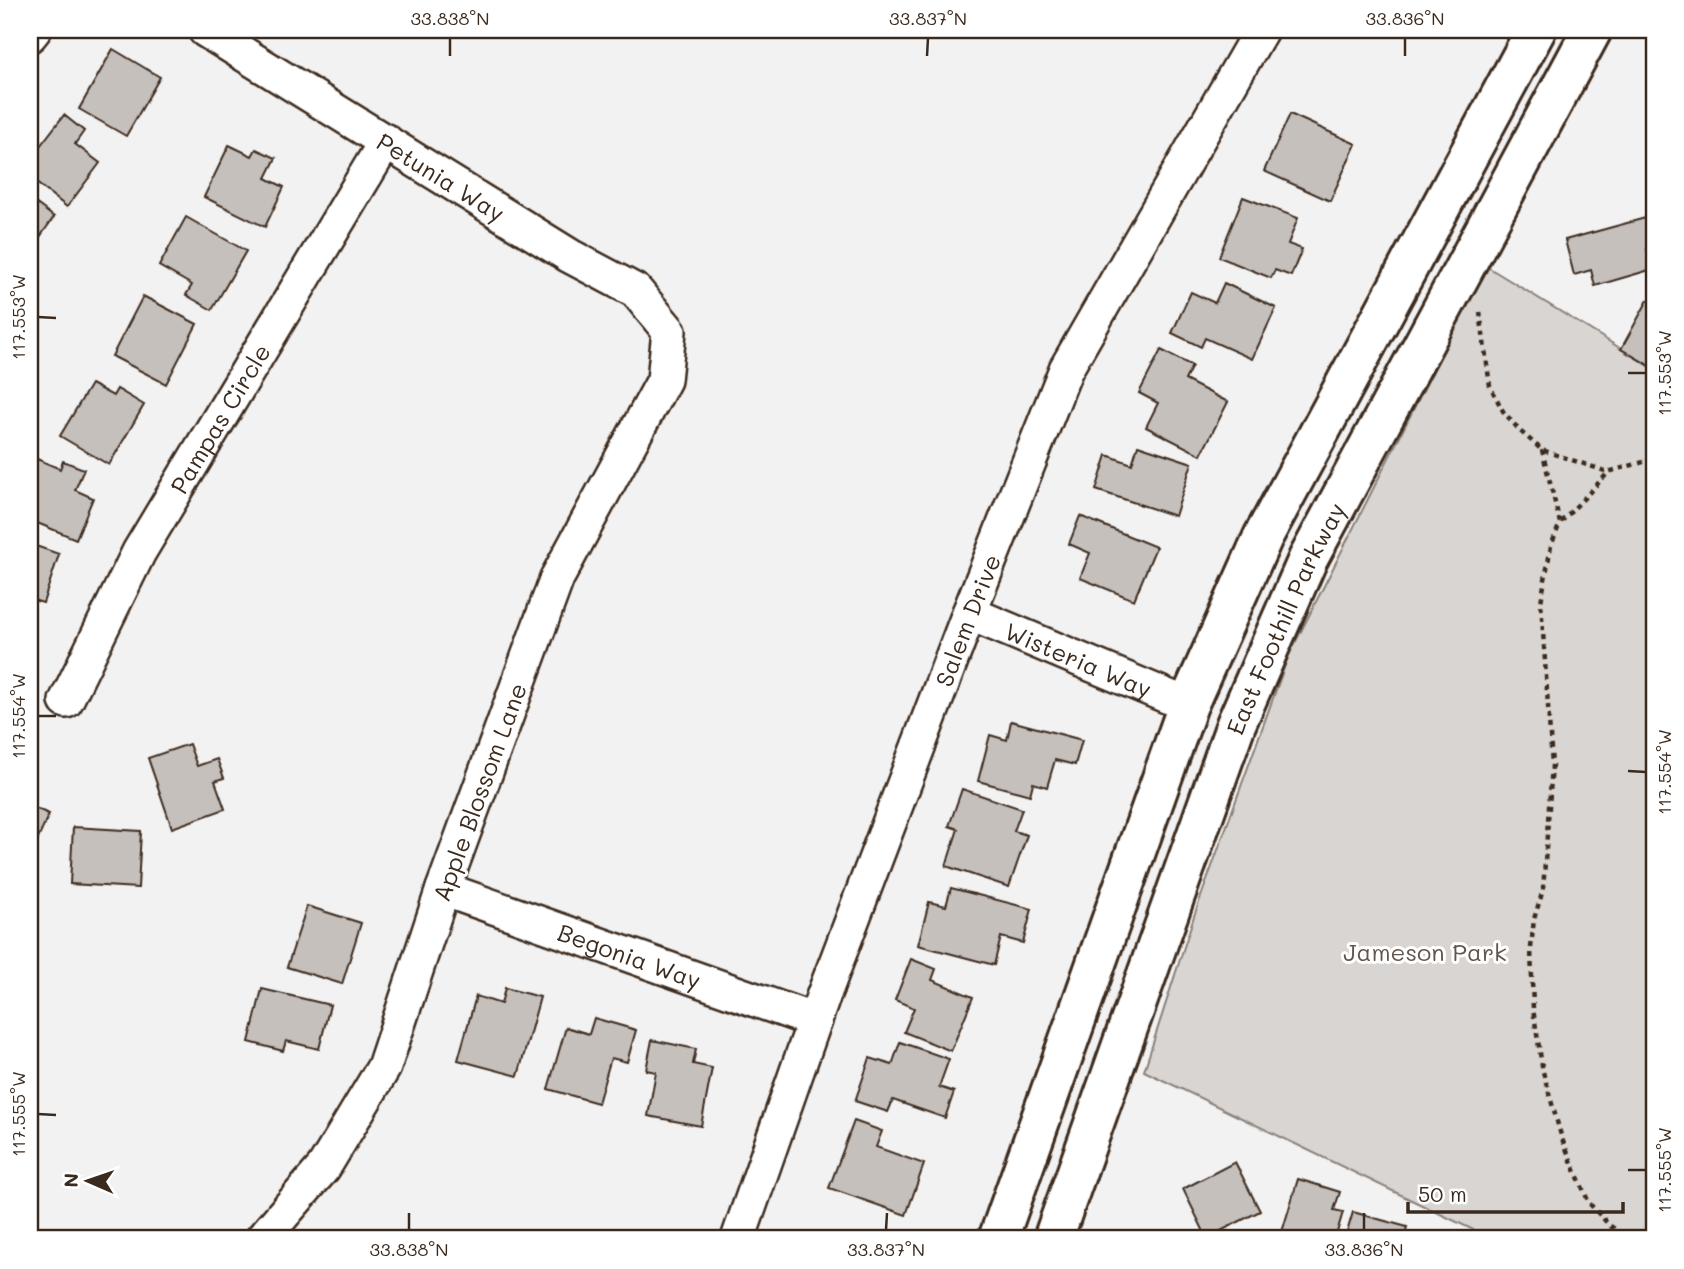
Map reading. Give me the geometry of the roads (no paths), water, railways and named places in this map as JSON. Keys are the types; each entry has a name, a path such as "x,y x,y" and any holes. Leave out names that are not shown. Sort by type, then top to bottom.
{"main road":[{"name":"East Foothill Parkway","path":"998,1239 1188,705 1263,537 1536,30"},
{"name":"East Foothill Parkway","path":"1053,1239 1236,724 1308,559 1592,30"}],"street":[{"path":"30,35 34,30"},
{"name":"Petunia Way","path":"205,30 570,256 636,291 669,331"},
{"name":"Salem Drive","path":"738,1239 815,1021 969,613 1066,369 1261,30"},
{"name":"Pampas Circle","path":"66,701 139,552 386,141"},
{"name":"Apple Blossom Lane","path":"262,1239 324,1167 384,1067 443,889 556,578 664,380 669,331"},
{"name":"Wisteria Way","path":"969,613 1188,705"},
{"name":"Begonia Way","path":"443,889 815,1021"}],"park label":[{"name":"Jameson Park","path":"1425,951"}]}
